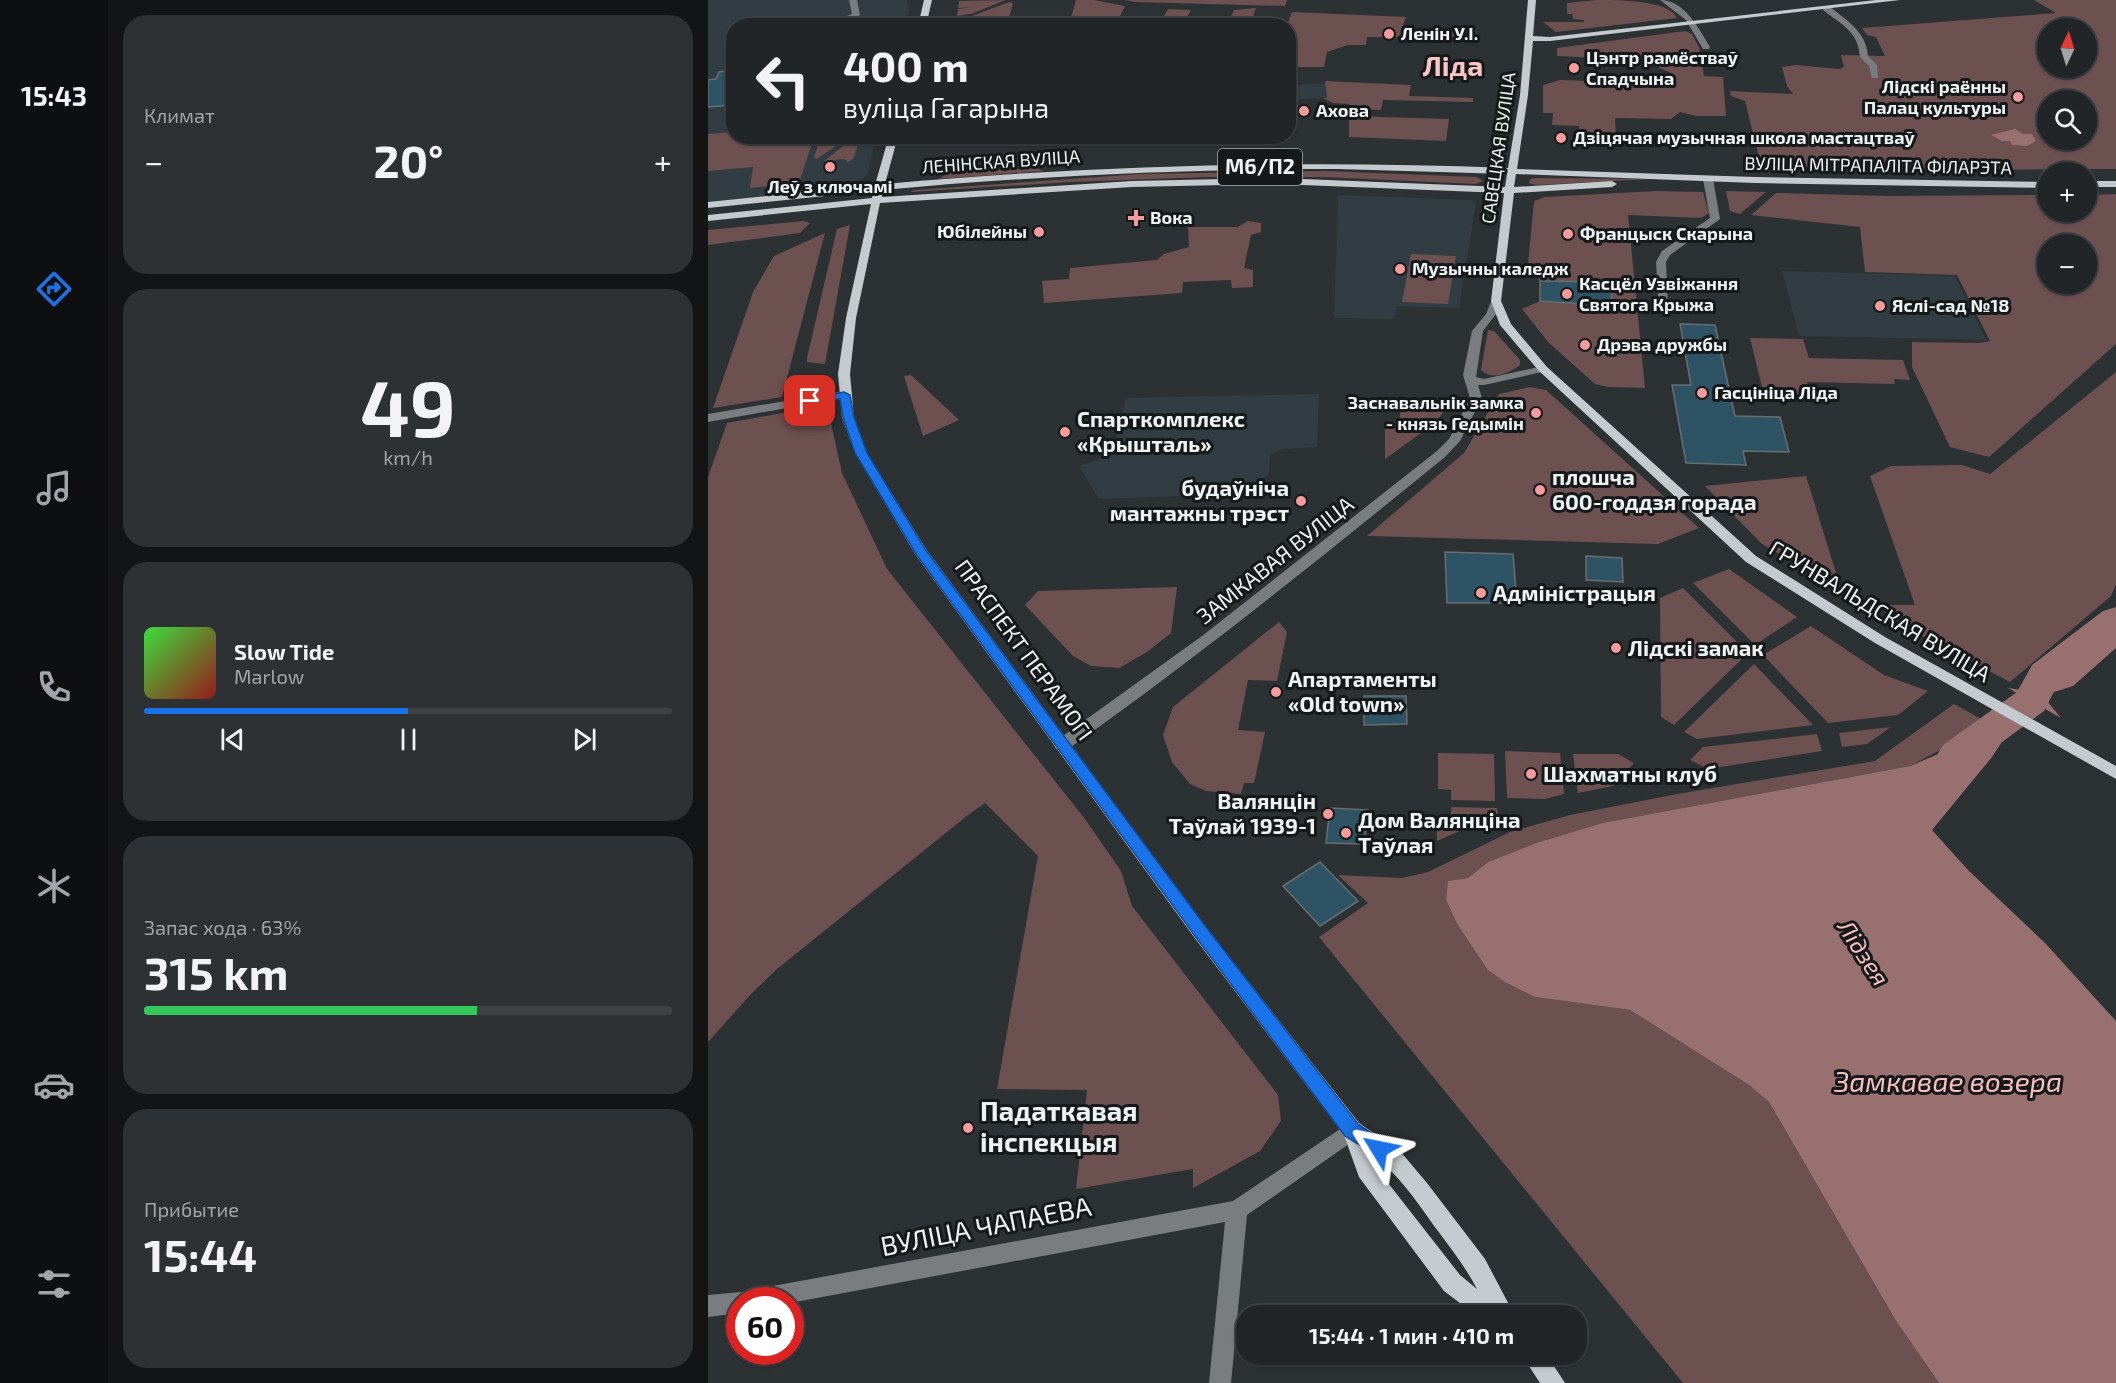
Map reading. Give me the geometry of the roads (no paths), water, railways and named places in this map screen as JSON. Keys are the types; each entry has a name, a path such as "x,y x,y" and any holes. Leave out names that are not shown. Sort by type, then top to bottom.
{"main road":[{"path":"924,18 928,0"},
{"name":"САВЕЦКАЯ ВУЛІЦА","path":"1496,301 1524,95 1532,0"},
{"path":"1529,38 1551,39 1896,0"},
{"name":"ПРАСПЕКТ ПЕРАМОГІ","path":"892,144 879,187 851,318 844,374 844,395 848,417 861,453 920,551 1200,932 1352,1130 1393,1158 1420,1190 1477,1267 1498,1305"},
{"name":"ЛЕНІНСКАЯ ВУЛІЦА","path":"708,205 879,187 1059,174 1325,166 1513,171"},
{"name":"ВУЛІЦА МІТРАПАЛІТА ФІЛАРЭТА","path":"1513,171 1708,179 2037,185"},
{"name":"ВУЛІЦА МІТРАПАЛІТА ФІЛАРЭТА","path":"1510,190 1708,179"},
{"name":"ЛЕНІНСКАЯ ВУЛІЦА","path":"708,218 877,200 1054,188 1215,182 1327,182 1510,190"},
{"path":"2097,184 2116,184"},
{"name":"ГРУНВАЛЬДСКАЯ ВУЛІЦА","path":"1496,301 1506,325 1543,369 1750,559 1870,635 2116,773"},
{"name":"ПРАСПЕКТ ПЕРАМОГІ","path":"1352,1130 1366,1170 1452,1283 1481,1305"},
{"path":"1540,1365 1554,1383"}],"street":[{"path":"849,18 856,15 853,0"},
{"path":"1664,0 1692,23 1706,47"},
{"path":"1826,8 1857,33 1863,43 1864,57 1873,65 1875,76"},
{"path":"1663,310 1661,262 1666,254 1714,219 1716,215 1708,179"},
{"name":"ЗАМКАВАЯ ВУЛІЦА","path":"1062,744 1128,699 1264,597 1454,441 1476,398 1469,375 1478,331 1491,314 1496,301"},
{"path":"1471,380 1484,382 1543,369"},
{"path":"708,418 844,395"},
{"path":"1220,1383 1237,1209 1352,1130"},
{"name":"ВУЛІЦА ЧАПАЕВА","path":"804,1289 1237,1209"},
{"path":"708,1306 726,1304"}],"water":[{"path":"2015,129 2023,134 2032,134 2036,141 2027,146 2012,145 2010,141 2002,141 1991,135"},
{"path":"2116,619 2116,648 2073,686 2048,694 2047,701 2061,718 2008,688 2029,691"},
{"name":"Замкавае возера","path":"1990,725 1999,725 2007,734 1992,757 1932,830 1968,870 2045,943 2116,1021 2116,1383 1939,1383 1896,1321 1769,1102 1749,1085 1630,1010 1535,997 1505,982 1488,970 1456,922 1446,900 1448,881 1468,878 1488,862 1536,843 1602,823 1910,766 1962,744"}],"waterway":[{"name":"Лідзея","path":"1957,755 2031,701 2045,674 2116,619"}],"place":[{"name":"Ленін У.І.","path":"1389,34"},
{"name":"Цэнтр рамёстваў Спадчына","path":"1574,68"},
{"name":"Лідскі раённы Палац культуры","path":"2018,97"},
{"name":"Ахова","path":"1304,111"},
{"name":"Дзіцячая музычная школа мастацтваў","path":"1561,138"},
{"name":"Леў з ключамі","path":"830,167"},
{"name":"Вока","path":"1136,218"},
{"name":"Юбілейны","path":"1039,232"},
{"name":"Францыск Скарына","path":"1568,234"},
{"name":"Музычны каледж","path":"1400,269"},
{"name":"Касцёл Узвіжання Святога Крыжа","path":"1567,294"},
{"name":"Яслі-сад №18","path":"1880,306"},
{"name":"Дрэва дружбы","path":"1585,345"},
{"name":"Гасцініца Ліда","path":"1702,393"},
{"name":"Заснавальнік замка - князь Гедымін","path":"1536,413"},
{"name":"Спарткомплекс «Крышталь»","path":"1065,432"},
{"name":"плошча 600-годдзя горада","path":"1540,490"},
{"name":"будаўніча мантажны трэст","path":"1301,501"},
{"name":"Адміністрацыя","path":"1481,593"},
{"name":"Лідскі замак","path":"1616,648"},
{"name":"Апартаменты «Old town»","path":"1276,692"},
{"name":"Шахматны клуб","path":"1531,774"},
{"name":"Валянцін Таўлай 1939-1","path":"1328,814"},
{"name":"Дом Валянціна Таўлая","path":"1346,833"},
{"name":"Падаткавая інспекцыя","path":"968,1128"}],"district":[{"name":"Ліда","path":"1453,66"}]}
